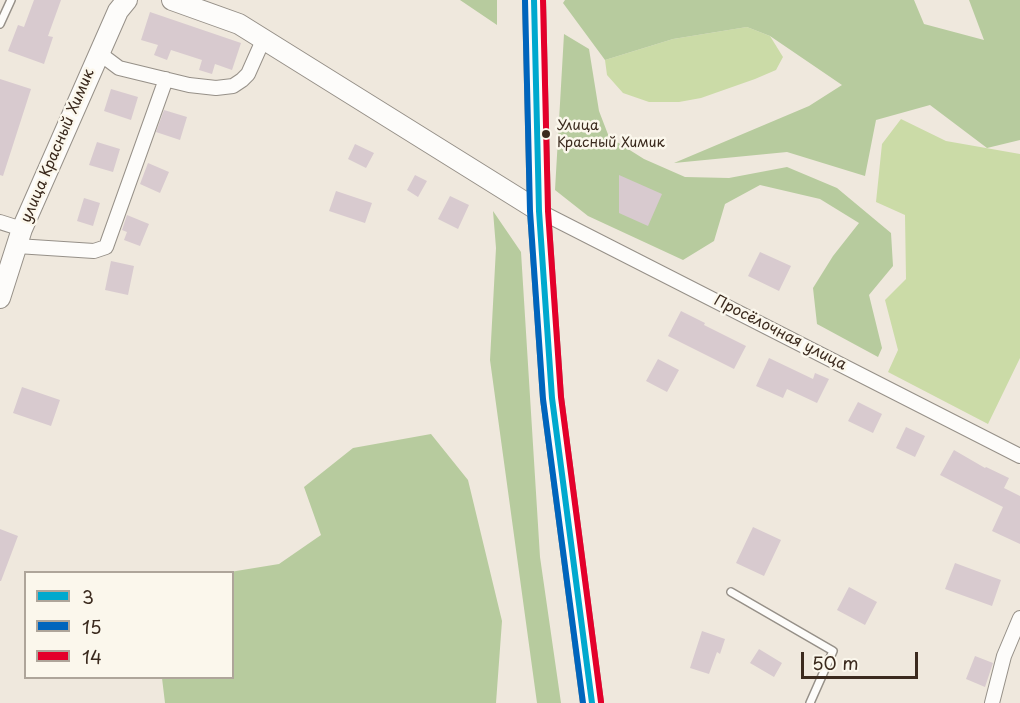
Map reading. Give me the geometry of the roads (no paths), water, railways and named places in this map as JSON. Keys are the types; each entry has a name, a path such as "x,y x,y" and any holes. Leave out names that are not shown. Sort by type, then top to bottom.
{"main road":[{"path":"534,0 540,211 552,398 592,703"}],"street":[{"name":"улица Красный Химик","path":"0,298 9,227 99,53 118,11 127,0"},
{"path":"172,0 239,24 264,38 540,211"},
{"path":"99,53 119,68 189,85 216,88 233,86 248,74 264,38"},
{"path":"9,227 94,251 104,249 166,79"},
{"name":"Просёлочная улица","path":"540,211 1020,456"},
{"path":"992,703 1004,656 1020,618"}],"lane":[{"path":"0,24 11,0"},
{"path":"730,592 833,651 810,703"}],"place":[{"name":"Улица Красный Химик","path":"546,134"}]}
